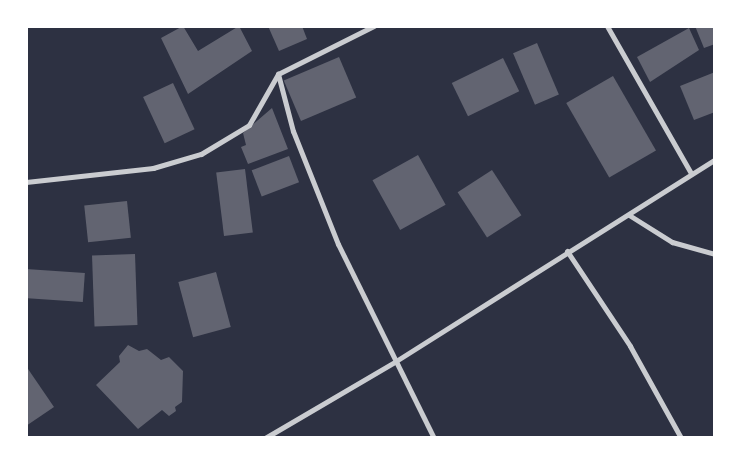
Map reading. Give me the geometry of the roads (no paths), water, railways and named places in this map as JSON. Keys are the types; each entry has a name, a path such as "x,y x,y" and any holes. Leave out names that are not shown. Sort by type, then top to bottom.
{"street":[{"path":"26,182 152,168 200,154 249,125 278,74 374,26"},
{"path":"607,26 691,173"},
{"path":"278,74 293,131 334,236 434,438"},
{"path":"265,438 396,361 566,251 629,215 715,159"},
{"path":"629,215 672,242 715,254"},
{"path":"566,251 630,346 680,438"}]}
